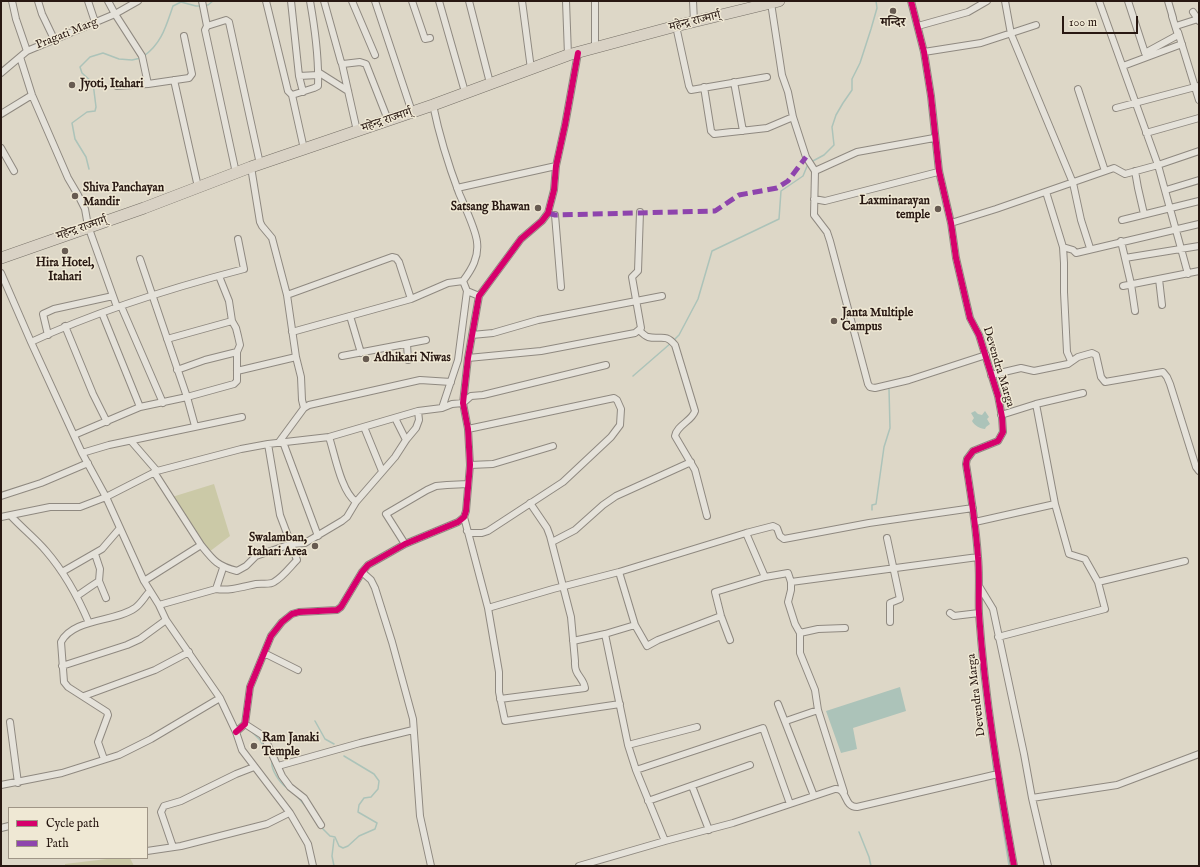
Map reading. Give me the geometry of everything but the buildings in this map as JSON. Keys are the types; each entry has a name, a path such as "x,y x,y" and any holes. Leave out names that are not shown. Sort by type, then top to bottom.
{"highway":[{"name":"महेन्द्र राज्मार्ग्","path":"1,258 573,54 676,26 775,2"}],"street":[{"path":"12,1 16,19 27,51"},
{"path":"38,1 42,14 54,39"},
{"path":"88,1 95,22"},
{"path":"108,1 142,56 148,84"},
{"name":"Pragati Marg","path":"1,73 27,51 115,14 138,1"},
{"path":"202,1 207,26 205,30 236,173"},
{"path":"266,1 288,91 292,95 304,149"},
{"path":"291,1 299,76 303,92"},
{"path":"324,1 342,64 357,131"},
{"path":"352,1 375,55"},
{"path":"375,1 412,112"},
{"path":"412,1 426,39 430,38"},
{"path":"439,1 465,92"},
{"path":"469,1 490,83"},
{"path":"522,1 531,69"},
{"path":"566,1 573,54 565,125 556,166 554,190 548,213 521,239 479,296 462,403 468,429 470,464 466,511 464,517 488,608 499,672 500,699 505,721 620,704"},
{"path":"595,1 595,49"},
{"path":"693,1 694,22"},
{"name":"Devendra Marga","path":"911,1 924,52 931,96 934,138 939,171 951,223 956,258 970,318 979,335 986,355 1001,415 1003,432 998,441 973,451 967,459 966,464 975,522 978,557 979,613 988,699 998,774 1014,866"},
{"path":"918,26 968,12 986,1"},
{"path":"1005,1 1011,34 1073,183 1090,248"},
{"path":"1099,1 1158,165 1188,274"},
{"path":"1128,1 1145,52 1178,35 1168,1"},
{"path":"292,95 318,86 317,40 312,2"},
{"path":"775,2 782,75 788,92 793,117 808,159 814,168 814,215 827,232 830,241 868,384 870,387 874,388 909,380 986,355"},
{"path":"1176,26 1198,20 1193,12"},
{"path":"1172,16 1197,86 1199,100"},
{"path":"207,26 226,20 229,22 256,166 260,222 272,238 287,295 296,357 301,377 302,400 304,408"},
{"path":"924,52 981,43 1036,25"},
{"path":"676,26 690,88 692,90 767,77"},
{"path":"117,86 148,84 188,78 192,74 184,36"},
{"path":"1123,66 1182,44"},
{"path":"20,57 32,95 68,178 85,209 88,226 113,296 163,403"},
{"path":"342,64 360,62 366,64 388,120"},
{"path":"299,76 318,73 348,91"},
{"path":"174,80 198,187"},
{"path":"734,82 743,131"},
{"path":"1116,108 1197,86"},
{"path":"704,87 712,132 714,134 767,128 793,117"},
{"path":"1078,89 1104,171"},
{"path":"1,114 32,95"},
{"path":"292,332 411,299 448,283 463,281 472,268 476,260 477,241 436,122 433,104"},
{"path":"1146,133 1199,118"},
{"path":"814,168 857,152 934,138"},
{"path":"1,148 14,171"},
{"path":"951,223 1114,168 1125,174 1158,165 1199,151"},
{"path":"458,188 556,166"},
{"path":"814,199 825,201 939,171"},
{"path":"1135,171 1144,214"},
{"path":"1166,190 1199,180"},
{"path":"1046,192 1063,247 1067,352 1071,361"},
{"path":"1122,220 1199,201"},
{"path":"640,212 638,271 632,277 637,300 641,328 640,331"},
{"path":"555,215 561,287"},
{"path":"1063,247 1074,250 1076,253 1090,248 1199,224"},
{"path":"31,342 65,326 152,295 244,269 238,239"},
{"path":"1121,241 1131,284 1135,311"},
{"path":"1125,258 1199,246"},
{"path":"287,295 392,257 397,259 399,262 411,299"},
{"path":"140,259 187,397 195,426"},
{"path":"1123,286 1199,271"},
{"path":"1,273 74,436 106,497 144,581 159,605 166,620 220,698 236,732 242,750 275,793 308,844 313,866"},
{"path":"74,436 140,407 187,397 234,384 237,381 237,352 240,345 236,328 232,321 229,301 219,276"},
{"path":"1159,279 1162,305"},
{"path":"442,408 458,360 467,291 463,281"},
{"path":"467,291 479,296"},
{"path":"48,334 43,314 54,308 113,296"},
{"path":"472,335 493,333 538,320 662,296"},
{"path":"102,313 140,407"},
{"path":"350,316 361,353"},
{"path":"167,339 232,321"},
{"path":"65,326 93,394 107,422"},
{"path":"468,358 541,351 640,331"},
{"path":"640,331 648,336 665,337 671,340 675,345 695,411 694,415 676,431 675,436 695,470 707,516"},
{"path":"342,356 426,340"},
{"path":"407,344 408,360"},
{"path":"177,370 205,360 237,352"},
{"path":"992,376 1021,368 1034,371 1068,364 1083,355 1094,354 1097,358 1101,377 1105,382 1161,372 1165,374 1170,384 1198,473"},
{"path":"237,371 296,357"},
{"path":"1,517 50,507 80,507 106,497 155,471 241,449 281,442 329,437 418,411 442,408 452,404 462,403 471,396 482,395 606,365"},
{"path":"281,442 304,408 309,405 420,380 451,382"},
{"path":"1001,415 1036,404 1083,393"},
{"path":"467,531 469,533 482,533 488,531 563,482 611,438 620,425 621,409 617,400 614,398 468,429"},
{"path":"998,636 1105,609 1098,582 1085,559 1069,554 1055,504 1036,404"},
{"path":"131,441 155,471 201,545 210,556 224,568 237,571 246,566 256,556 291,544 305,542 318,536 347,517 356,502 394,457 418,424 420,420 418,411"},
{"path":"82,453 109,444 131,441 242,417"},
{"path":"395,418 406,440"},
{"path":"364,427 382,471"},
{"path":"329,437 345,488 350,497 356,502"},
{"path":"281,442 318,536"},
{"path":"159,605 197,593 216,589 234,589 257,584 273,583 281,577 297,560 280,515 268,444"},
{"path":"470,464 494,464 553,446"},
{"path":"552,542 575,530 603,505 616,496 691,462"},
{"path":"1,496 41,483 88,463"},
{"path":"405,544 386,514 436,486 468,484"},
{"path":"500,699 584,688 584,682 576,673 575,669 576,662 571,616 562,586 552,542 547,528 530,503"},
{"path":"975,522 1055,504"},
{"path":"488,608 562,586 618,572 746,533 775,526 780,536 784,539 869,523 973,508"},
{"path":"11,516 46,551 62,572 78,596 89,623"},
{"path":"236,732 245,724 250,687 271,636 282,622 292,614 299,612 336,610 341,607 362,572 368,565 405,544 458,522 464,517"},
{"path":"62,572 102,549 120,528"},
{"path":"746,533 765,577"},
{"path":"887,538 900,599 890,603 890,622"},
{"path":"144,581 201,545"},
{"path":"95,554 100,569 99,581 106,598"},
{"path":"791,582 978,557"},
{"path":"1098,582 1185,561"},
{"path":"216,589 224,568"},
{"path":"362,572 371,580 377,595 413,719 420,816 431,866"},
{"path":"618,572 635,625 646,646 721,616"},
{"path":"730,640 721,616 715,592 765,577 788,573 791,582 788,602 795,624 800,633 800,654 815,690 818,710 844,793 849,804 854,807 998,774"},
{"path":"78,596 99,581"},
{"path":"979,586 992,609 1048,866"},
{"path":"104,759 98,742 108,715 107,712 68,687 64,682 61,642 68,633 89,623 124,614 136,608 150,591"},
{"path":"950,613 954,616 979,613"},
{"path":"62,666 127,645 140,639 166,620"},
{"path":"573,641 605,634 635,625"},
{"path":"800,633 818,629 845,628"},
{"path":"605,634 628,745 636,770 665,841"},
{"path":"84,696 155,670 189,652"},
{"path":"264,653 298,670"},
{"path":"1,786 62,773 130,750 220,698"},
{"path":"778,704 786,721 814,796"},
{"path":"786,721 818,710"},
{"path":"10,722 18,783"},
{"path":"245,724 262,735 282,776 290,787 304,798 321,825"},
{"path":"628,745 697,727"},
{"path":"636,770 763,728 790,804"},
{"path":"278,766 360,742 413,730"},
{"path":"1032,798 1117,785 1199,754"},
{"path":"648,801 750,765"},
{"path":"173,847 161,812 164,806 181,801 236,774 254,767"},
{"path":"692,786 709,830"},
{"path":"578,866 588,865 665,841 709,830 838,788 844,793"},
{"path":"148,852 267,824 289,813"}],"shaded area":[{"path":"975,411 982,415 985,411 989,417 987,419 990,424 985,429 977,426 972,421 974,418 971,413"},
{"path":"214,484 230,536 209,552 172,497"},
{"path":"900,687 906,711 853,728 857,749 841,753 826,711"},
{"path":"107,859 130,859 134,866 65,866 65,864"}],"waterway":[{"path":"204,5 208,5 213,1"},
{"path":"811,162 824,155 834,145 832,127 836,115 852,90 852,79 860,63 871,29 877,8 876,1"},
{"path":"144,56 155,46 163,34 173,6 181,2 200,6"},
{"path":"89,169 86,157 75,139 72,123 87,112 95,111 96,107 93,83 82,73 80,67 90,57 103,53 119,59 132,60 141,58"},
{"path":"674,340 679,335 698,299 712,251 779,219 781,191 803,176 808,164"},
{"path":"633,376 671,343"},
{"path":"872,510 872,505 876,504 884,447 890,428 889,389"},
{"path":"315,721 325,739 334,744"},
{"path":"252,732 260,740 272,760 276,776 287,788"},
{"path":"992,752 994,774"},
{"path":"321,827 330,836 335,837 339,846 343,848 348,846 359,836 375,829 377,823 358,812 359,805 364,798 371,797 378,789 379,781 374,774 344,756"},
{"path":"995,777 1009,866"},
{"path":"296,795 308,809"},
{"path":"859,832 871,866"},
{"path":"334,839 332,856 334,866"}],"marked path":[{"path":"548,213 555,215 715,211 739,195 777,188 788,181 806,157"}],"cycle path":[{"path":"911,1 924,52 931,96 939,171 951,223 956,258 970,318 979,335 998,396 1002,417 1003,432 998,441 973,451 967,459 966,464 977,545 979,571 979,614 985,678 998,772 1014,866"},
{"path":"236,732 245,724 250,687 271,636 282,622 292,614 299,612 337,610 341,607 362,572 368,565 405,544 458,522 464,517 466,511 470,465 468,429 463,403 468,358 479,296 521,239 542,221 548,213 554,190 556,166 578,53"}],"place":[{"name":"मन्दिर","path":"893,11"},
{"name":"Jyoti, Itahari","path":"72,85"},
{"name":"Shiva Panchayan Mandir","path":"75,196"},
{"name":"Satsang Bhawan","path":"538,208"},
{"name":"Laxminarayan temple","path":"938,209"},
{"name":"Hira Hotel, Itahari","path":"65,251"},
{"name":"Janta Multiple Campus","path":"834,321"},
{"name":"Adhikari Niwas","path":"366,359"},
{"name":"Swalamban, Itahari Area","path":"315,546"},
{"name":"Ram Janaki Temple","path":"254,746"}]}
